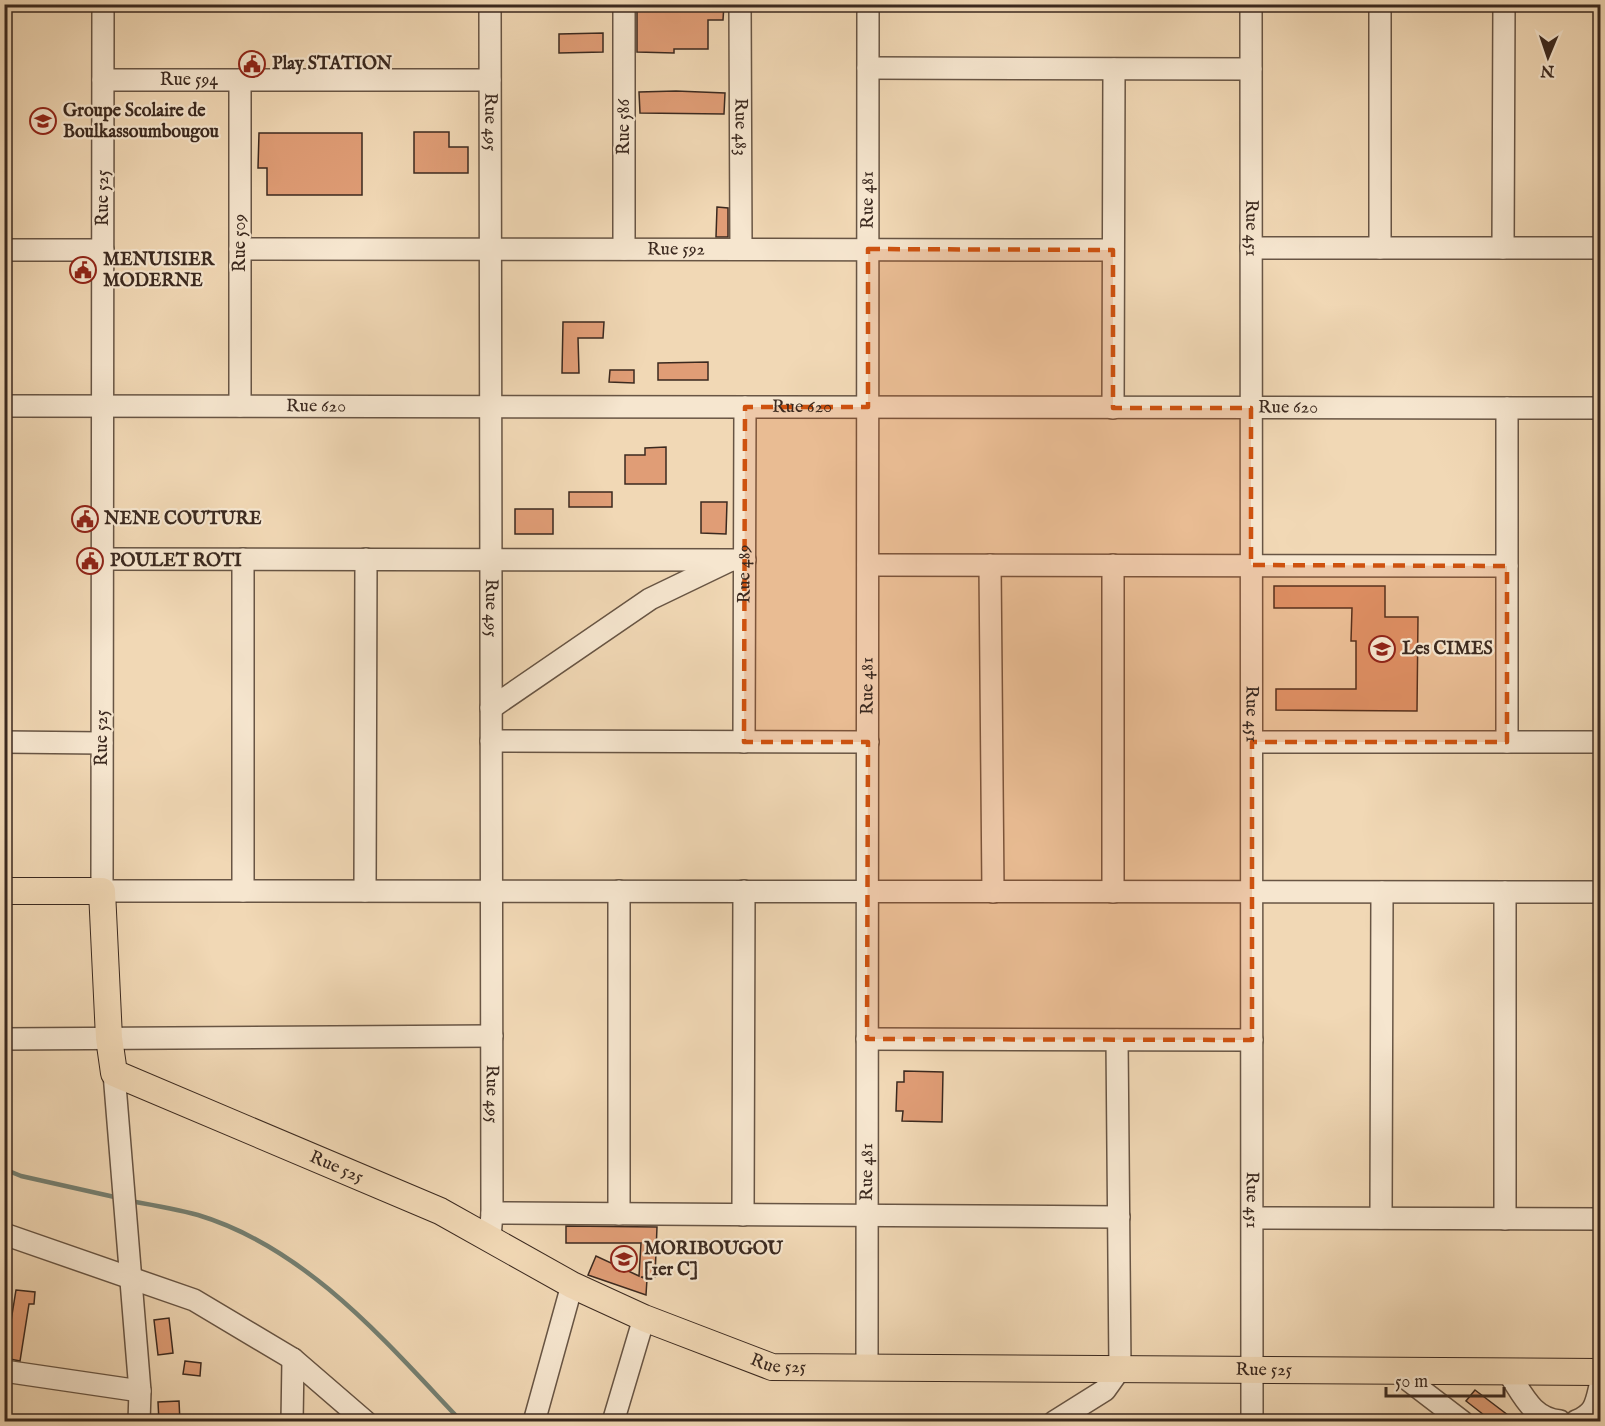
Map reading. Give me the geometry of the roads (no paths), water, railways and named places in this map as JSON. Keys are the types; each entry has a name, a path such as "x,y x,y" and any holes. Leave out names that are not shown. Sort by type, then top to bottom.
{"main road":[{"path":"4,891 102,891"},
{"name":"Rue 525","path":"102,891 114,1073 440,1211 491,1226 572,1285 644,1318 772,1367 1600,1372"}],"street":[{"name":"Rue 525","path":"102,891 103,4"},
{"name":"Rue 495","path":"490,4 491,1226"},
{"name":"Rue 586","path":"624,4 624,249"},
{"name":"Rue 483","path":"740,4 741,249"},
{"name":"Rue 481","path":"867,1367 868,4"},
{"name":"Rue 451","path":"1251,4 1252,1422"},
{"path":"1380,4 1380,248"},
{"path":"1503,248 1504,4"},
{"path":"868,68 1251,69"},
{"path":"1113,69 1113,408"},
{"name":"Rue 594","path":"103,80 490,80"},
{"name":"Rue 509","path":"240,80 240,406"},
{"path":"1251,248 1600,248"},
{"name":"Rue 592","path":"240,249 1113,250"},
{"path":"4,250 103,250"},
{"name":"Rue 620","path":"4,406 1600,408"},
{"name":"Rue 489","path":"744,742 739,560 745,407"},
{"path":"1507,408 1507,742"},
{"path":"103,559 739,560"},
{"path":"243,559 243,891"},
{"path":"365,891 366,560"},
{"path":"491,708 650,599 739,560"},
{"path":"868,565 1507,566"},
{"path":"990,565 993,892"},
{"path":"1113,565 1113,892"},
{"path":"491,741 868,742"},
{"path":"4,742 102,742"},
{"path":"1252,742 1600,742"},
{"path":"102,891 1600,892"},
{"path":"619,891 619,1214"},
{"path":"743,1215 744,891"},
{"path":"1381,1218 1382,892"},
{"path":"1504,1219 1505,892"},
{"path":"4,1039 492,1036"},
{"path":"867,1040 1252,1040"},
{"path":"1054,1422 1105,1390 1120,1369 1117,1040"},
{"path":"114,1073 140,1391 139,1422"},
{"path":"491,1226 619,1214 1119,1217"},
{"path":"1253,1218 1600,1219"},
{"path":"4,1234 194,1300 293,1359 366,1422"},
{"path":"534,1422 572,1285"},
{"path":"613,1422 644,1318"},
{"path":"292,1422 293,1359"},
{"path":"1395,1370 1463,1422"},
{"path":"4,1371 140,1391"},
{"path":"1508,1371 1536,1413 1546,1420 1560,1421"},
{"path":"1576,1421 1587,1417 1594,1410 1600,1386"}],"waterway":[{"path":"4,1169 21,1176 119,1198"},
{"path":"130,1201 198,1215 238,1230 275,1250 309,1274 374,1330 462,1422"}],"place":[{"name":"Play STATION","path":"252,64"},
{"name":"Groupe Scolaire de Boulkassoumbougou","path":"43,121"},
{"name":"MENUISIER MODERNE","path":"83,270"},
{"name":"NENE COUTURE","path":"85,519"},
{"name":"POULET ROTI","path":"90,561"},
{"name":"Les CIMES","path":"1382,649"},
{"name":"MORIBOUGOU [1er C]","path":"624,1259"}]}
